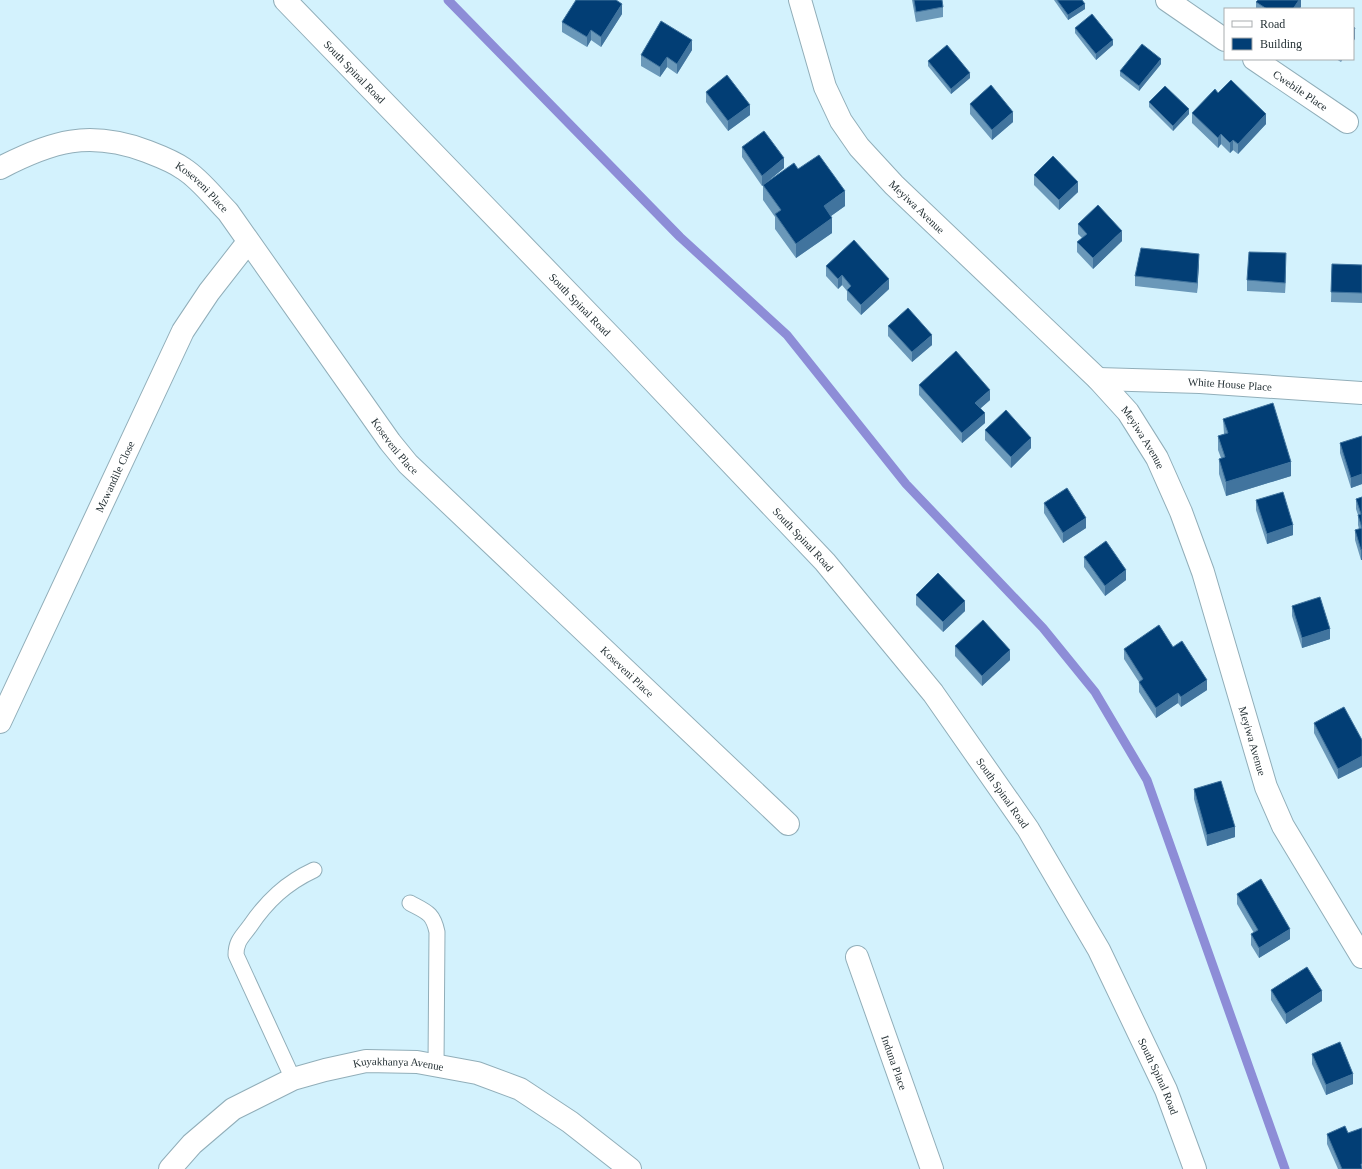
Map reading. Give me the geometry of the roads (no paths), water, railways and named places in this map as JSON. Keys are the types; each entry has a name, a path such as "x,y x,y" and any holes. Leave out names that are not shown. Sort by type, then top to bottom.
{"street":[{"name":"South Spinal Road","path":"285,0 591,316 825,562 933,692 1028,829 1099,950 1166,1090 1195,1169"},
{"name":"Meyiwa Avenue","path":"800,0 825,87 841,121 859,147 894,185 1098,379 1128,412 1157,458 1181,512 1203,572 1266,787 1283,826 1362,957"},
{"path":"1168,0 1224,39"},
{"name":"Cwebile Place","path":"1255,60 1347,122"},
{"name":"Koseveni Place","path":"0,168 56,144 93,139 123,143 161,157 185,169 228,212 390,442 408,464 788,824"},
{"name":"Mzwandile Close","path":"0,722 183,331 209,292 248,242"},
{"name":"White House Place","path":"1098,379 1200,382 1362,393"},
{"name":"Induna Place","path":"857,957 932,1169"},
{"name":"Kuyakhanya Avenue","path":"170,1169 192,1144 233,1109 293,1079 325,1070 366,1062 417,1062 436,1065 477,1073 520,1089 570,1122 630,1169"}],"lane":[{"path":"293,1079 236,955 236,944 264,906 279,891 295,879 314,870"},
{"path":"410,903 434,919 437,932 436,1065"}],"waterway":[{"path":"448,0 680,237 787,335 906,484 1043,628 1095,692 1147,780 1285,1169"}]}
